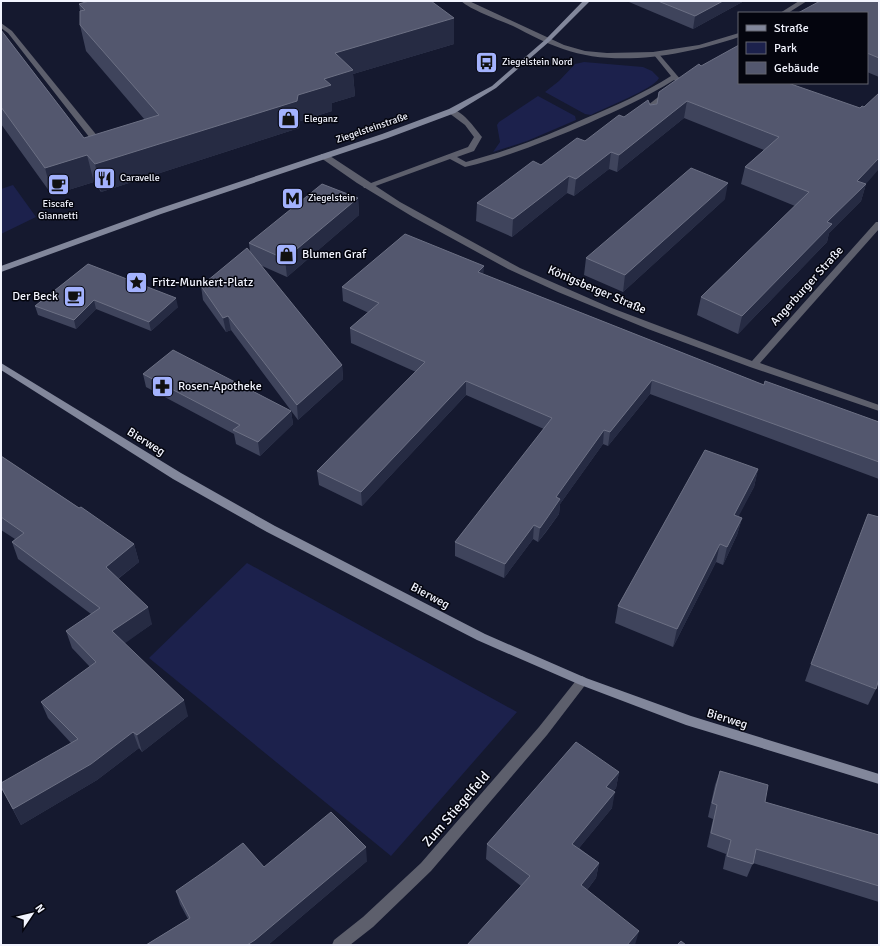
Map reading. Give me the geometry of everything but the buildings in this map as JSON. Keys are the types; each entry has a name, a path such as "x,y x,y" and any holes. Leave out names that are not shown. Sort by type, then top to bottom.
{"street":[{"path":"464,1 566,48 602,54 656,54 690,50 709,46 738,35"},
{"name":"Ziegelsteinstraße","path":"1,269 158,212 385,136 452,111 494,87 548,40 587,1"},
{"path":"785,12 804,1"},
{"path":"1,25 10,32 104,151"},
{"path":"651,118 652,105 682,85 656,54"},
{"path":"451,156 465,165 505,154 547,138 636,99 659,87 675,76"},
{"path":"367,186 471,149 478,137 468,123 452,111"},
{"name":"Königsberger Straße","path":"324,156 367,186 418,216 493,255 516,269 617,312 753,364 879,408"},
{"name":"Angerburger Straße","path":"753,364 879,224"},
{"name":"Bierweg","path":"1,366 177,476 271,529 463,628 582,682 690,721 879,778"},
{"name":"Zum Stiegelfeld","path":"339,945 368,922 426,867 543,731 582,682"}],"green space":[{"path":"584,62 643,67 652,71 659,78 648,87 628,98 591,115 585,114 545,92 559,81 575,64"},
{"path":"538,96 575,116 576,120 527,141 493,152 500,142 497,125 499,122"},
{"path":"13,185 36,217 1,234 1,189"},
{"path":"247,563 517,712 391,856 149,658"}],"place":[{"name":"Ziegelstein Nord","path":"486,62"},
{"name":"Eleganz","path":"288,119"},
{"name":"Caravelle","path":"104,178"},
{"name":"Eiscafe Giannetti","path":"58,184"},
{"name":"Ziegelstein","path":"292,198"},
{"name":"Blumen Graf","path":"286,254"},
{"name":"Fritz-Munkert-Platz","path":"136,282"},
{"name":"Der Beck","path":"74,296"},
{"name":"Rosen-Apotheke","path":"163,386"}]}
